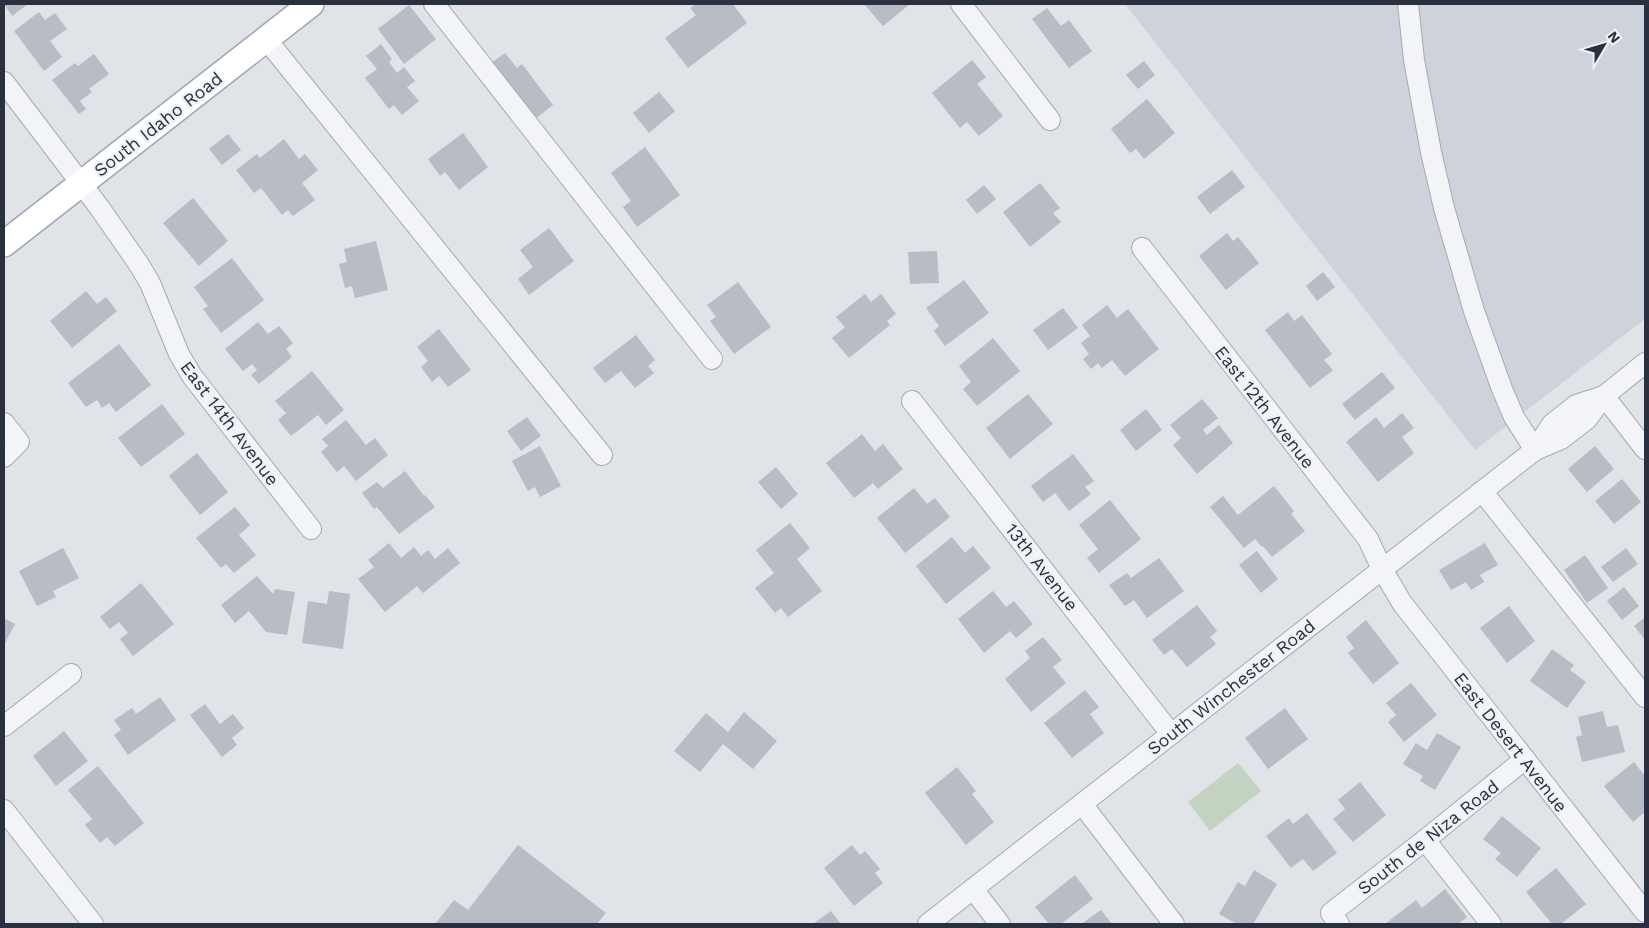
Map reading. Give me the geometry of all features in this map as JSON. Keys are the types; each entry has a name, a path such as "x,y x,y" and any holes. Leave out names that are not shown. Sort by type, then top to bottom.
{"main road":[{"name":"South Idaho Road","path":"4,244 311,4"}],"street":[{"path":"434,4 712,359"},
{"path":"961,4 1050,120"},
{"path":"1408,4 1414,60 1431,152 1447,218 1474,311 1502,389 1514,416 1534,450"},
{"path":"266,39 602,455"},
{"name":"East 14th Avenue","path":"4,82 82,184 138,263 150,283 178,354 192,376 312,529"},
{"name":"East 12th Avenue","path":"1142,248 1368,539 1382,569"},
{"name":"South Winchester Road","path":"928,924 1534,450 1552,424 1576,405 1604,396 1645,363"},
{"path":"1604,396 1645,449"},
{"name":"13th Avenue","path":"912,401 1171,734"},
{"path":"4,423 19,442 4,457"},
{"path":"1482,491 1645,697"},
{"name":"East Desert Avenue","path":"1382,569 1402,603 1645,912"},
{"path":"4,726 71,674"},
{"name":"South de Niza Road","path":"1335,919 1425,840 1525,759"},
{"path":"1082,804 1174,924"},
{"path":"4,810 93,924"},
{"path":"1425,840 1491,924"},
{"path":"973,889 1000,924"}],"shaded area":[{"path":"1125,4 1645,4 1645,319 1475,450"}],"green space":[{"path":"1238,763 1261,791 1210,831 1188,802"}],"building":[{"path":"4,4 28,4 12,16"},
{"path":"696,4 733,4 747,23 688,68 665,38 696,15 690,8"},
{"path":"864,4 910,4 883,26"},
{"path":"409,5 436,39 404,64 378,29"},
{"path":"1047,8 1061,26 1069,20 1092,51 1069,68 1032,19"},
{"path":"39,12 45,20 55,13 67,29 50,41 62,57 44,71 14,31"},
{"path":"381,44 392,59 389,62 397,73 404,67 415,81 407,87 419,101 402,115 394,105 389,109 365,78 377,69 366,56"},
{"path":"505,53 517,68 522,64 553,105 535,119 491,63"},
{"path":"94,54 109,74 89,89 92,92 80,101 86,109 79,114 52,80 75,63 78,66"},
{"path":"972,60 986,77 977,84 1003,116 979,136 967,122 960,128 932,93"},
{"path":"1144,61 1155,75 1138,89 1126,75"},
{"path":"659,92 675,111 649,133 633,113"},
{"path":"1147,99 1175,133 1144,159 1136,149 1130,153 1111,129"},
{"path":"463,133 488,167 459,190 445,172 440,176 428,159"},
{"path":"228,134 241,150 222,165 209,149"},
{"path":"284,139 299,159 305,154 318,170 302,183 315,200 293,216 288,210 282,215 261,188 254,193 236,170 257,154 260,158"},
{"path":"645,147 680,195 637,227 623,207 631,201 611,173"},
{"path":"1232,170 1245,187 1210,214 1197,197"},
{"path":"1040,183 1060,208 1053,213 1061,222 1030,247 1003,212"},
{"path":"984,185 996,199 977,214 966,200"},
{"path":"193,198 228,241 199,266 163,223"},
{"path":"549,228 574,261 529,295 518,279 533,267 520,250"},
{"path":"1227,233 1233,241 1238,237 1259,263 1226,290 1199,256"},
{"path":"376,241 388,290 355,298 352,286 345,288 339,264 347,262 344,249"},
{"path":"937,251 939,283 910,284 908,252"},
{"path":"232,258 264,300 221,333 203,309 208,306 194,287"},
{"path":"1323,272 1335,287 1317,301 1306,286"},
{"path":"964,280 989,313 945,346 934,331 939,326 926,308"},
{"path":"738,282 771,327 734,354 710,321 716,317 707,305"},
{"path":"86,291 97,304 106,297 117,311 72,348 50,321"},
{"path":"865,294 871,302 881,294 896,314 887,321 890,325 849,358 832,338 845,327 836,317"},
{"path":"1107,305 1117,318 1128,309 1159,349 1125,376 1112,360 1102,368 1098,363 1091,369 1083,359 1089,354 1081,343 1090,336 1082,325"},
{"path":"1063,308 1078,328 1048,350 1033,330"},
{"path":"1288,312 1294,321 1302,315 1332,354 1324,360 1333,370 1310,388 1265,330"},
{"path":"258,322 268,334 279,326 293,343 286,349 292,357 259,384 251,375 257,370 252,364 243,371 225,349"},
{"path":"439,329 471,370 448,387 439,376 432,382 421,367 428,361 417,347"},
{"path":"636,335 655,360 648,366 654,373 635,388 621,371 605,383 593,368"},
{"path":"993,338 1020,371 977,406 963,389 971,382 959,366"},
{"path":"119,344 151,385 116,412 109,403 102,408 97,400 86,407 68,383"},
{"path":"312,371 344,410 326,425 318,415 291,436 278,420 286,413 275,401"},
{"path":"1382,372 1395,388 1355,420 1342,404"},
{"path":"1028,394 1053,424 1010,459 986,428"},
{"path":"1202,399 1218,418 1203,430 1207,435 1219,425 1233,443 1197,474 1173,445 1181,438 1170,425"},
{"path":"162,404 185,434 141,467 118,438"},
{"path":"1146,409 1162,430 1136,451 1120,430"},
{"path":"1402,413 1414,428 1402,437 1414,453 1378,482 1346,442 1376,417 1384,428"},
{"path":"527,417 541,436 521,451 507,431"},
{"path":"346,420 366,445 375,438 388,455 356,481 344,466 337,472 321,452 328,446 322,439"},
{"path":"862,434 875,451 883,444 903,469 878,489 873,483 854,498 826,463"},
{"path":"540,446 561,486 540,497 535,487 528,491 512,461"},
{"path":"1595,446 1614,469 1587,492 1568,469"},
{"path":"197,453 228,492 200,515 169,476"},
{"path":"1073,454 1094,481 1085,487 1091,494 1069,511 1055,493 1043,502 1031,486"},
{"path":"776,467 798,494 781,509 758,482"},
{"path":"405,471 435,507 399,534 377,507 374,509 362,493 377,482 383,488"},
{"path":"1622,479 1641,502 1614,524 1595,501"},
{"path":"1274,486 1294,511 1291,514 1305,531 1272,557 1255,539 1244,548 1210,507 1223,496 1238,515"},
{"path":"914,488 927,504 935,498 950,517 905,553 877,518"},
{"path":"1110,500 1141,539 1099,573 1087,558 1098,549 1079,525"},
{"path":"235,507 250,525 239,535 256,555 234,573 226,564 221,568 196,538"},
{"path":"790,523 810,548 797,559 822,591 788,617 781,608 775,613 755,588 774,573 756,550"},
{"path":"952,537 965,553 973,546 991,568 946,604 916,566"},
{"path":"389,543 401,558 414,547 421,556 428,550 435,559 448,548 460,563 423,593 417,586 385,612 358,579 374,567 368,560"},
{"path":"1485,543 1498,565 1480,575 1484,582 1471,590 1466,582 1451,590 1439,570"},
{"path":"63,548 79,578 53,591 56,597 37,606 19,571"},
{"path":"1626,548 1638,564 1613,582 1601,567"},
{"path":"1257,551 1278,579 1261,593 1239,565"},
{"path":"1585,555 1608,588 1587,603 1564,570"},
{"path":"1159,558 1184,591 1147,618 1134,600 1125,606 1109,585 1127,573 1131,578"},
{"path":"257,576 273,594 275,589 295,592 287,635 266,632 249,611 235,623 221,605"},
{"path":"141,583 174,624 133,656 120,639 128,633 119,622 110,629 100,617"},
{"path":"1624,587 1639,606 1622,620 1607,601"},
{"path":"329,591 350,594 343,649 302,643 308,601 327,604"},
{"path":"993,591 1006,607 1014,601 1033,624 1016,638 1010,631 984,653 958,619"},
{"path":"1197,605 1217,631 1210,637 1216,644 1187,667 1172,649 1164,655 1152,640"},
{"path":"1509,606 1535,641 1507,663 1480,628"},
{"path":"1645,617 1645,640 1634,626"},
{"path":"4,618 15,624 4,645"},
{"path":"1366,620 1399,663 1373,684 1348,653 1354,648 1346,637"},
{"path":"1043,637 1062,660 1053,667 1066,683 1031,712 1005,679 1030,658 1025,651"},
{"path":"1552,649 1574,665 1570,670 1586,682 1567,708 1530,681"},
{"path":"1411,683 1437,715 1404,742 1388,722 1396,715 1386,703"},
{"path":"1085,690 1099,707 1090,714 1104,733 1072,758 1044,723"},
{"path":"160,697 176,720 128,755 114,735 121,730 114,720 132,708 136,714"},
{"path":"205,704 220,724 233,714 244,728 232,738 237,745 222,757 190,715"},
{"path":"1285,708 1308,739 1268,769 1245,738"},
{"path":"1603,711 1607,727 1618,725 1625,752 1582,762 1576,737 1582,735 1578,717"},
{"path":"744,712 777,741 753,769 723,744 700,772 674,751 706,713 728,732"},
{"path":"64,731 88,761 56,786 33,756"},
{"path":"1437,733 1461,747 1435,790 1420,781 1423,776 1403,764 1416,743 1427,750"},
{"path":"1634,762 1645,776 1645,812 1633,822 1604,786"},
{"path":"98,766 144,823 115,846 107,837 100,843 85,825 92,819 68,790"},
{"path":"957,767 976,791 972,794 994,822 966,845 925,793"},
{"path":"1360,782 1386,815 1353,842 1333,819 1345,809 1338,800"},
{"path":"1307,813 1337,853 1313,871 1303,859 1291,868 1266,836 1289,818 1293,824"},
{"path":"1502,816 1541,848 1517,877 1495,859 1501,853 1483,839"},
{"path":"518,845 606,913 597,924 435,924 454,900 468,910"},
{"path":"852,845 860,855 865,851 880,869 875,873 883,883 854,906 824,868"},
{"path":"1556,868 1586,904 1561,924 1552,924 1526,892"},
{"path":"1254,870 1277,884 1253,924 1237,924 1219,914 1238,882 1245,886"},
{"path":"1075,875 1093,899 1061,924 1049,924 1035,907"},
{"path":"1445,889 1467,917 1458,924 1385,924 1416,900 1422,908"},
{"path":"1101,910 1112,924 1081,924"},
{"path":"831,911 841,924 813,924"}]}
